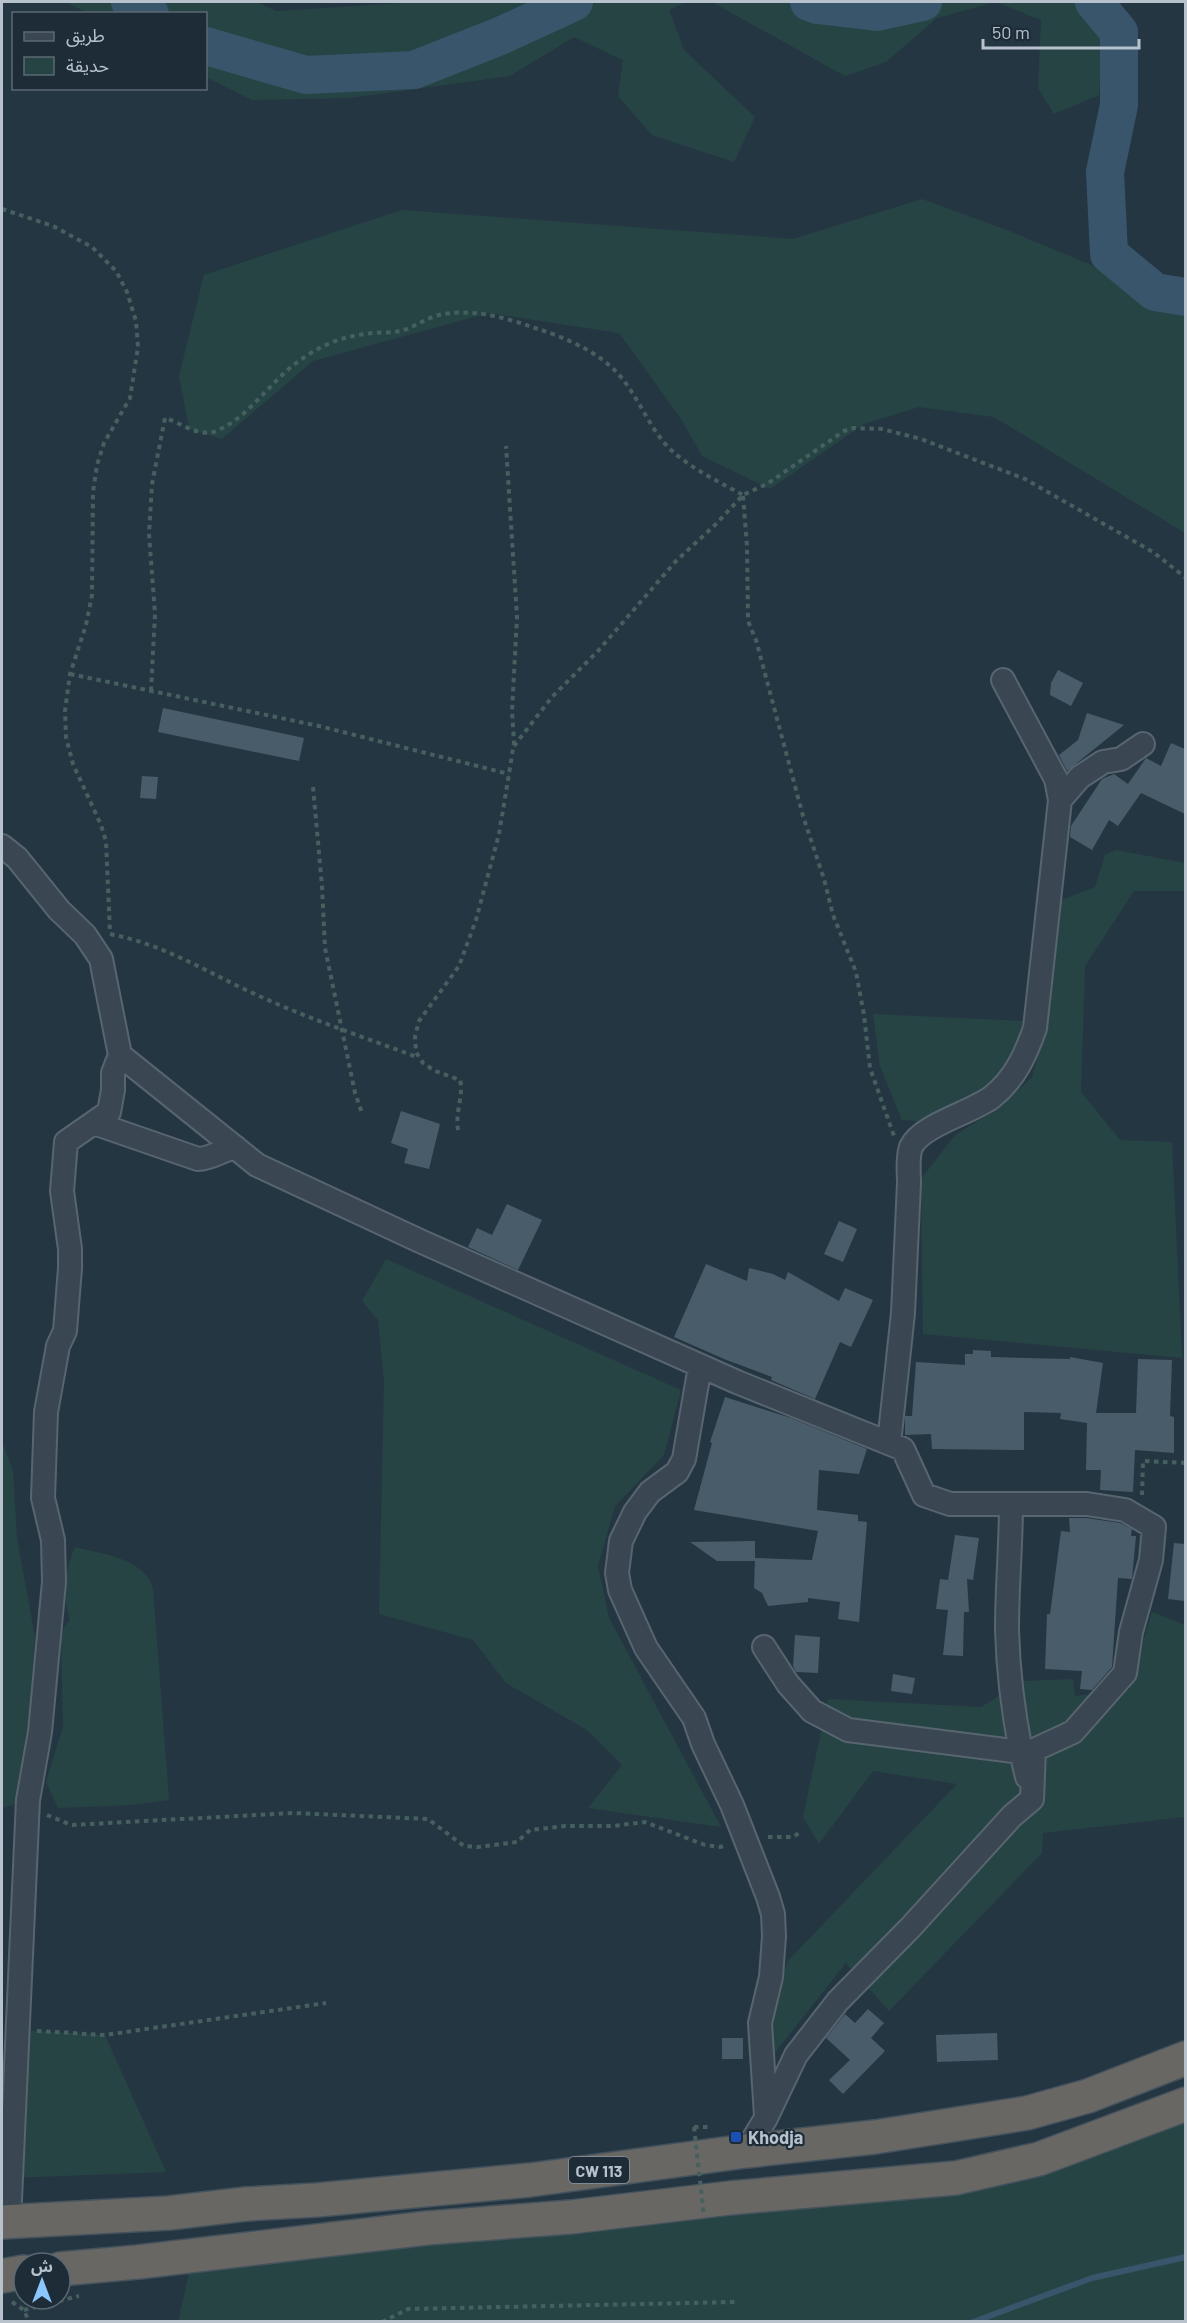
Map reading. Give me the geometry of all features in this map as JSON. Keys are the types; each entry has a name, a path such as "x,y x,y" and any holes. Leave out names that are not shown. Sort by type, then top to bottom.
{"highway":[{"name":"CW 113","path":"5,2222 169,2213 246,2204 317,2200 446,2186 509,2182 746,2151 875,2137 1027,2113 1088,2096 1185,2058"},
{"path":"72,2268 427,2228 571,2217 730,2198 956,2178 1039,2159 1185,2104"}],"street":[{"path":"889,1443 903,1313 908,1163 912,1145 935,1125 991,1098 1007,1083 1025,1057 1035,1028 1060,800 1056,779 1003,680"},
{"path":"1060,800 1080,777 1103,762 1121,759 1143,744"},
{"path":"2,846 17,858 59,910 85,934 101,959 120,1055 113,1073 109,1112 66,1142 64,1152 62,1191 70,1249 70,1268 65,1331 58,1346 45,1412 43,1498 52,1540 54,1582 40,1732 28,1800 18,2030 5,2222"},
{"path":"120,1055 257,1165 420,1241 700,1366 903,1449 924,1495 950,1504 1086,1504 1125,1510 1154,1527 1151,1560 1131,1632 1125,1673 1073,1732 1034,1750 1032,1799 1012,1816 910,1928 838,2001 796,2055 766,2118 746,2151"},
{"path":"94,1123 198,1159 205,1159 235,1147"},
{"path":"700,1366 684,1459 677,1472 650,1492 635,1512 621,1541 617,1573 620,1590 646,1648 694,1718 703,1744 732,1805 768,1897 774,1925 774,1956 760,2022 766,2118"},
{"path":"1011,1504 1007,1626 1009,1669 1014,1716 1032,1799"},
{"path":"764,1647 788,1684 812,1711 848,1730 1021,1752"}],"path":[{"path":"2,209 53,226 92,247 116,271 127,292 136,321 138,347 130,398 105,443 97,465 93,492 92,595 86,625 70,674 65,711 66,737 73,764 106,841 110,934 101,959"},
{"path":"152,691 155,614 149,534 152,484 165,418 197,432 215,432 240,416 298,361 329,342 364,334 401,331 438,315 462,312 502,318 531,326 568,340 598,356 627,383 643,412 670,449 698,469 743,495"},
{"path":"514,746 552,698 598,651 676,561 743,495 767,484 844,431 854,428 882,429 921,439 1025,478 1153,552 1185,578"},
{"path":"458,1130 458,1107 462,1086 460,1080 435,1071 423,1063 418,1057 415,1043 416,1028 459,966 476,920 499,834 514,746 513,711 517,617 506,446"},
{"path":"743,495 747,546 748,621 756,640 803,816 824,879 833,915 856,972 870,1068 892,1132 908,1163"},
{"path":"70,674 319,726 509,774"},
{"path":"313,787 325,948 355,1094 362,1113"},
{"path":"110,934 136,939 164,949 245,990 418,1057"},
{"path":"1141,1519 1143,1461 1185,1463"},
{"path":"28,1800 45,1815 71,1825 292,1813 428,1819 464,1846 517,1842 530,1830 645,1822 684,1838 720,1847 745,1838 793,1837 802,1831"},
{"path":"18,2030 105,2035 326,2003"},
{"path":"694,2127 704,2216"},
{"path":"10,2282 30,2322"},
{"path":"382,2322 408,2309 735,2302"}],"green space":[{"path":"66,2 256,2 276,11 420,2 685,2 669,10 684,50 755,117 734,162 652,135 618,96 623,60 574,37 510,76 350,98 252,100 207,78 207,12 86,12"},
{"path":"712,2 996,2 937,18 886,62 845,76"},
{"path":"996,2 1105,2 1099,95 1054,114 1038,88 1041,20"},
{"path":"922,199 1012,232 1185,304 1185,533 994,417 919,407 864,424 770,489 702,456 682,420 619,333 489,313 313,361 222,439 189,429 179,376 204,275 402,210 793,239"},
{"path":"1116,850 1185,863 1185,891 1134,891 1085,966 1081,1092 1120,1140 1172,1142 1182,1358 923,1334 921,1179 955,1135 998,1109 1032,1077 1045,1032 1054,903 1095,887 1105,855"},
{"path":"873,1014 1023,1021 1013,1059 986,1093 926,1122 902,1120 880,1066"},
{"path":"386,1259 681,1390 664,1455 615,1506 598,1566 609,1618 721,1827 588,1808 622,1765 587,1730 506,1683 473,1640 379,1614 384,1382 378,1320 362,1301"},
{"path":"2,1441 13,1471 17,1538 35,1637 28,1800 2,1808"},
{"path":"75,1547 110,1555 132,1564 148,1578 153,1589 169,1800 131,1805 58,1808 46,1782 63,1727 61,1633 70,1619 65,1583"},
{"path":"1152,1612 1185,1625 1185,1817 1043,1833 1042,1853 889,2011 846,1963 773,2055 770,2023 787,1962 957,1784 873,1771 819,1844 803,1817 828,1699 981,1707 1023,1681 1073,1679 1075,1696 1129,1690"},
{"path":"18,2030 105,2035 166,2172 11,2178"},
{"path":"1185,2119 1185,2320 178,2322 193,2255 844,2189"}],"building":[{"path":"1058,670 1083,683 1071,706 1050,695 1051,683"},
{"path":"163,708 304,738 299,761 158,732"},
{"path":"1087,713 1124,725 1067,771 1059,755 1078,740"},
{"path":"1171,743 1185,749 1185,814 1141,793 1118,826 1109,820 1092,850 1070,837 1071,826 1102,779 1114,774 1128,784 1146,758 1161,766"},
{"path":"142,776 158,777 156,799 140,798"},
{"path":"401,1111 440,1124 429,1169 404,1163 408,1149 391,1143"},
{"path":"507,1204 542,1220 518,1270 468,1247 477,1228 492,1235"},
{"path":"839,1221 857,1229 843,1262 824,1254"},
{"path":"706,1264 747,1281 749,1268 773,1274 785,1280 788,1272 839,1301 845,1288 873,1300 851,1347 840,1342 815,1399 771,1380 772,1377 674,1337"},
{"path":"973,1350 991,1351 991,1357 1070,1359 1070,1357 1103,1363 1096,1413 1136,1413 1138,1359 1172,1360 1170,1416 1174,1417 1174,1453 1135,1450 1133,1492 1100,1490 1101,1470 1086,1470 1087,1423 1060,1419 1061,1413 1024,1412 1024,1450 932,1449 931,1434 905,1435 905,1416 912,1416 916,1362 965,1365 965,1354 973,1354"},
{"path":"725,1397 791,1418 867,1449 859,1474 819,1470 817,1510 858,1515 858,1521 867,1522 859,1622 838,1619 840,1602 808,1598 808,1602 768,1606 762,1593 754,1588 755,1558 812,1560 818,1531 694,1510 712,1443 710,1442"},
{"path":"1069,1518 1120,1523 1132,1529 1131,1536 1136,1536 1132,1579 1118,1578 1112,1667 1092,1690 1080,1689 1082,1671 1045,1669 1047,1614 1050,1614 1061,1531 1070,1532"},
{"path":"955,1535 979,1538 973,1580 967,1579 969,1612 964,1612 963,1656 943,1655 948,1610 936,1609 940,1579 948,1580"},
{"path":"755,1541 755,1561 717,1561 690,1542"},
{"path":"1174,1543 1185,1544 1185,1601 1168,1599"},
{"path":"795,1635 820,1637 818,1673 796,1672 793,1666"},
{"path":"893,1674 915,1678 912,1694 891,1691"},
{"path":"868,2009 884,2023 871,2038 885,2051 843,2094 829,2080 850,2060 826,2038 845,2014 855,2023"},
{"path":"997,2033 998,2060 937,2062 936,2035"},
{"path":"722,2038 743,2038 743,2059 722,2059"}],"waterway":[{"path":"130,2 147,12"},
{"path":"207,46 306,75 414,70 500,36 574,2"},
{"path":"809,2 817,5 877,12 923,2"},
{"path":"1094,2 1119,32 1119,105 1105,172 1109,254 1155,292 1186,297"},
{"path":"973,2322 1092,2278 1186,2257"}],"place":[{"name":"Khodja","path":"736,2137"}]}
